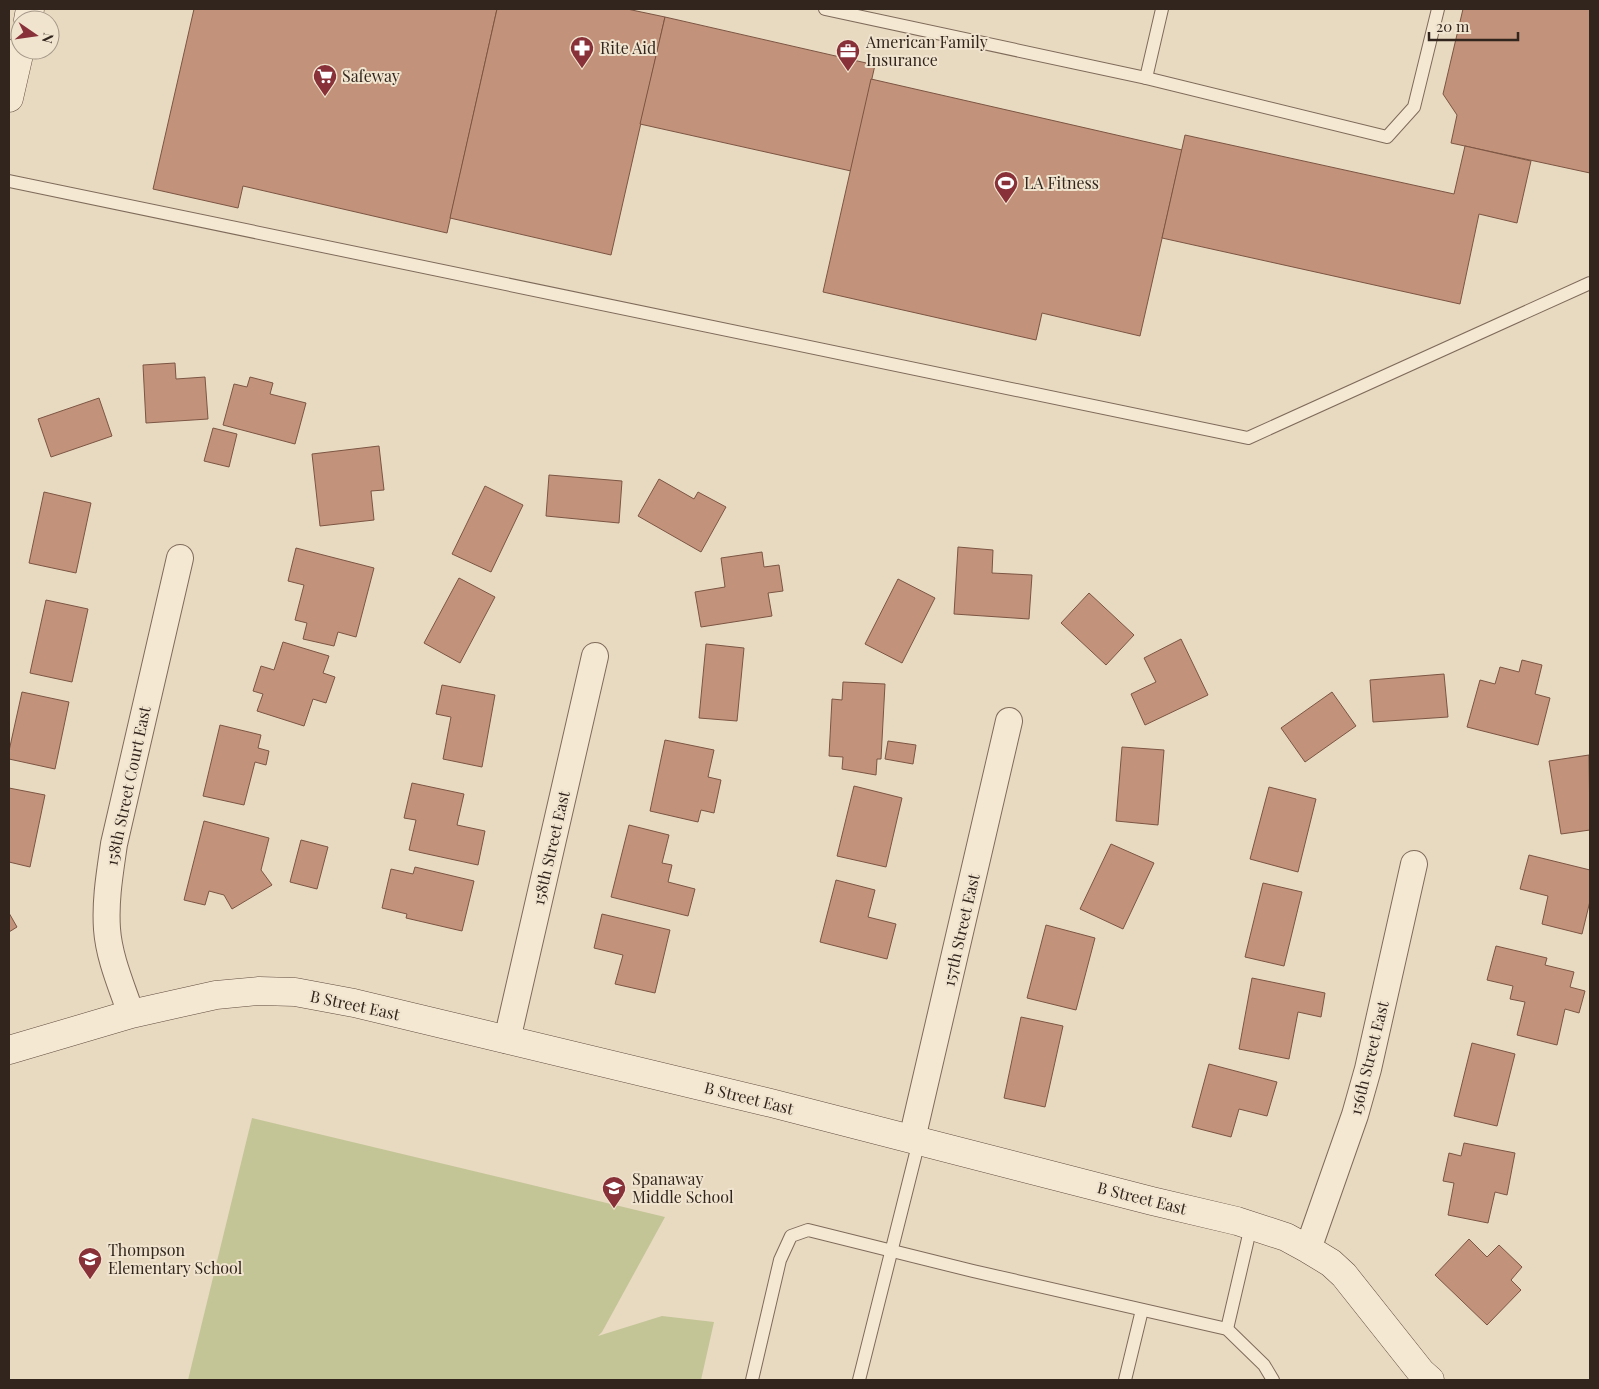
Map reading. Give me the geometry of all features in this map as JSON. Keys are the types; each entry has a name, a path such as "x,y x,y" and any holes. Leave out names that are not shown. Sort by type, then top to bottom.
{"street":[{"path":"9,98 18,60"},
{"name":"158th Street Court East","path":"131,1014 115,968 107,930 108,890 114,844 180,558"},
{"name":"158th Street East","path":"507,1040 595,656"},
{"name":"157th Street East","path":"916,1140 1009,721"},
{"name":"156th Street East","path":"1308,1249 1355,1115 1368,1069 1414,864"},
{"name":"B Street East","path":"9,1050 131,1014 216,995 259,991 296,992 354,1003 771,1103 1251,1226 1286,1237 1331,1263 1344,1274 1421,1372 1430,1380"}],"lane":[{"path":"825,9 1146,78 1387,137 1414,107 1438,9"},
{"path":"1146,78 1162,9"},
{"path":"9,181 1248,438 1590,283"},
{"path":"859,1380 892,1251 916,1140"},
{"path":"1227,1329 1251,1226"},
{"path":"752,1380 780,1260 790,1236 808,1230 1227,1329 1264,1365 1273,1380"},
{"path":"1125,1380 1142,1310"}],"green space":[{"path":"252,1118 665,1217 602,1332 598,1336 662,1316 714,1322 701,1380 188,1380"}],"building":[{"name":"Safeway","path":"194,9 497,9 447,233 243,186 238,208 153,189"},
{"name":"Rite Aid","path":"497,9 627,9 665,17 611,255 450,218"},
{"path":"1463,9 1590,9 1590,173 1451,143 1457,115 1443,94"},
{"path":"665,17 875,65 851,171 640,124"},
{"name":"LA Fitness","path":"871,79 1182,150 1140,336 1042,313 1036,340 823,292"},
{"path":"1185,135 1454,194 1465,146 1531,161 1517,223 1479,214 1460,304 1162,238"},
{"path":"175,363 176,379 205,377 208,419 146,423 143,365"},
{"path":"250,377 273,383 270,394 306,403 295,444 223,425 234,384 247,387"},
{"path":"99,398 112,436 51,457 38,419"},
{"path":"213,428 237,434 229,467 204,461"},
{"path":"379,446 384,490 371,491 374,520 320,526 312,454"},
{"path":"549,475 622,481 619,523 546,516"},
{"path":"659,479 694,499 698,492 726,507 701,552 638,516"},
{"path":"485,486 523,505 491,572 452,554"},
{"path":"44,492 91,503 76,573 29,563"},
{"path":"958,547 993,550 992,573 1032,575 1029,619 954,614"},
{"path":"296,548 374,568 356,637 338,632 334,646 303,639 307,623 295,620 304,585 288,581"},
{"path":"762,552 764,567 779,565 783,591 768,593 772,616 701,627 695,592 725,587 721,558"},
{"path":"459,578 495,597 460,663 424,643"},
{"path":"898,579 935,598 902,663 865,644"},
{"path":"1089,593 1134,635 1106,665 1061,623"},
{"path":"46,600 88,609 72,682 30,673"},
{"path":"1181,639 1208,695 1145,725 1131,694 1156,682 1144,658"},
{"path":"283,642 329,656 323,673 335,677 326,703 313,699 304,726 257,711 263,694 253,691 261,666 274,670"},
{"path":"706,644 744,648 737,721 699,718"},
{"path":"1522,660 1542,665 1535,694 1550,698 1538,745 1467,727 1480,680 1495,684 1500,667 1519,672"},
{"path":"1444,674 1448,717 1373,722 1370,680"},
{"path":"843,682 885,684 881,759 877,759 876,775 842,769 843,757 829,756 832,699 842,700"},
{"path":"442,685 495,695 482,767 443,759 451,717 436,714"},
{"path":"22,692 69,702 55,769 9,759 9,751"},
{"path":"1332,692 1356,726 1305,762 1281,728"},
{"path":"220,725 261,735 258,748 269,751 266,765 255,762 244,805 203,796"},
{"path":"665,740 714,750 708,777 721,780 714,813 701,810 698,822 650,811"},
{"path":"888,741 916,745 913,764 885,759"},
{"path":"1122,747 1164,750 1158,825 1116,821"},
{"path":"1589,755 1590,830 1561,834 1549,761"},
{"path":"412,783 464,794 457,825 485,831 478,865 409,850 416,820 404,818"},
{"path":"854,786 902,798 886,867 837,856"},
{"path":"1269,787 1316,799 1298,872 1250,859"},
{"path":"9,788 45,795 30,867 9,862"},
{"path":"204,821 269,838 261,870 272,885 232,909 224,895 209,891 205,905 184,900"},
{"path":"629,825 669,835 662,863 672,865 668,882 695,889 688,916 611,897"},
{"path":"301,840 328,847 317,889 290,882"},
{"path":"1111,844 1154,863 1123,929 1080,909"},
{"path":"1529,855 1590,870 1590,901 1582,934 1542,924 1548,896 1520,889"},
{"path":"415,867 474,881 462,931 406,918 407,914 382,908 391,869 413,874"},
{"path":"836,880 875,890 868,917 896,924 887,959 820,942"},
{"path":"1263,883 1302,892 1284,966 1245,957"},
{"path":"9,913 17,927 9,932"},
{"path":"602,914 670,930 655,993 615,984 623,955 594,948"},
{"path":"1046,925 1095,938 1076,1010 1027,998"},
{"path":"1496,946 1547,958 1545,965 1574,972 1570,987 1585,991 1579,1013 1565,1009 1557,1045 1517,1035 1525,1002 1510,999 1513,986 1487,980"},
{"path":"1252,978 1325,993 1321,1017 1298,1012 1289,1059 1239,1049"},
{"path":"1021,1017 1063,1026 1045,1107 1004,1098"},
{"path":"1472,1043 1515,1054 1497,1126 1454,1116"},
{"path":"1209,1064 1277,1082 1267,1116 1239,1109 1231,1137 1192,1127"},
{"path":"1464,1143 1515,1153 1507,1195 1495,1192 1488,1223 1448,1215 1454,1183 1443,1181 1449,1153 1461,1156"},
{"path":"1469,1239 1487,1257 1499,1245 1522,1267 1511,1280 1521,1290 1487,1325 1435,1275"}],"place":[{"name":"Rite Aid","path":"582,69"},
{"name":"American Family Insurance","path":"848,72"},
{"name":"Safeway","path":"325,97"},
{"name":"LA Fitness","path":"1006,204"},
{"name":"Spanaway Middle School","path":"614,1209"},
{"name":"Thompson Elementary School","path":"90,1280"}]}
